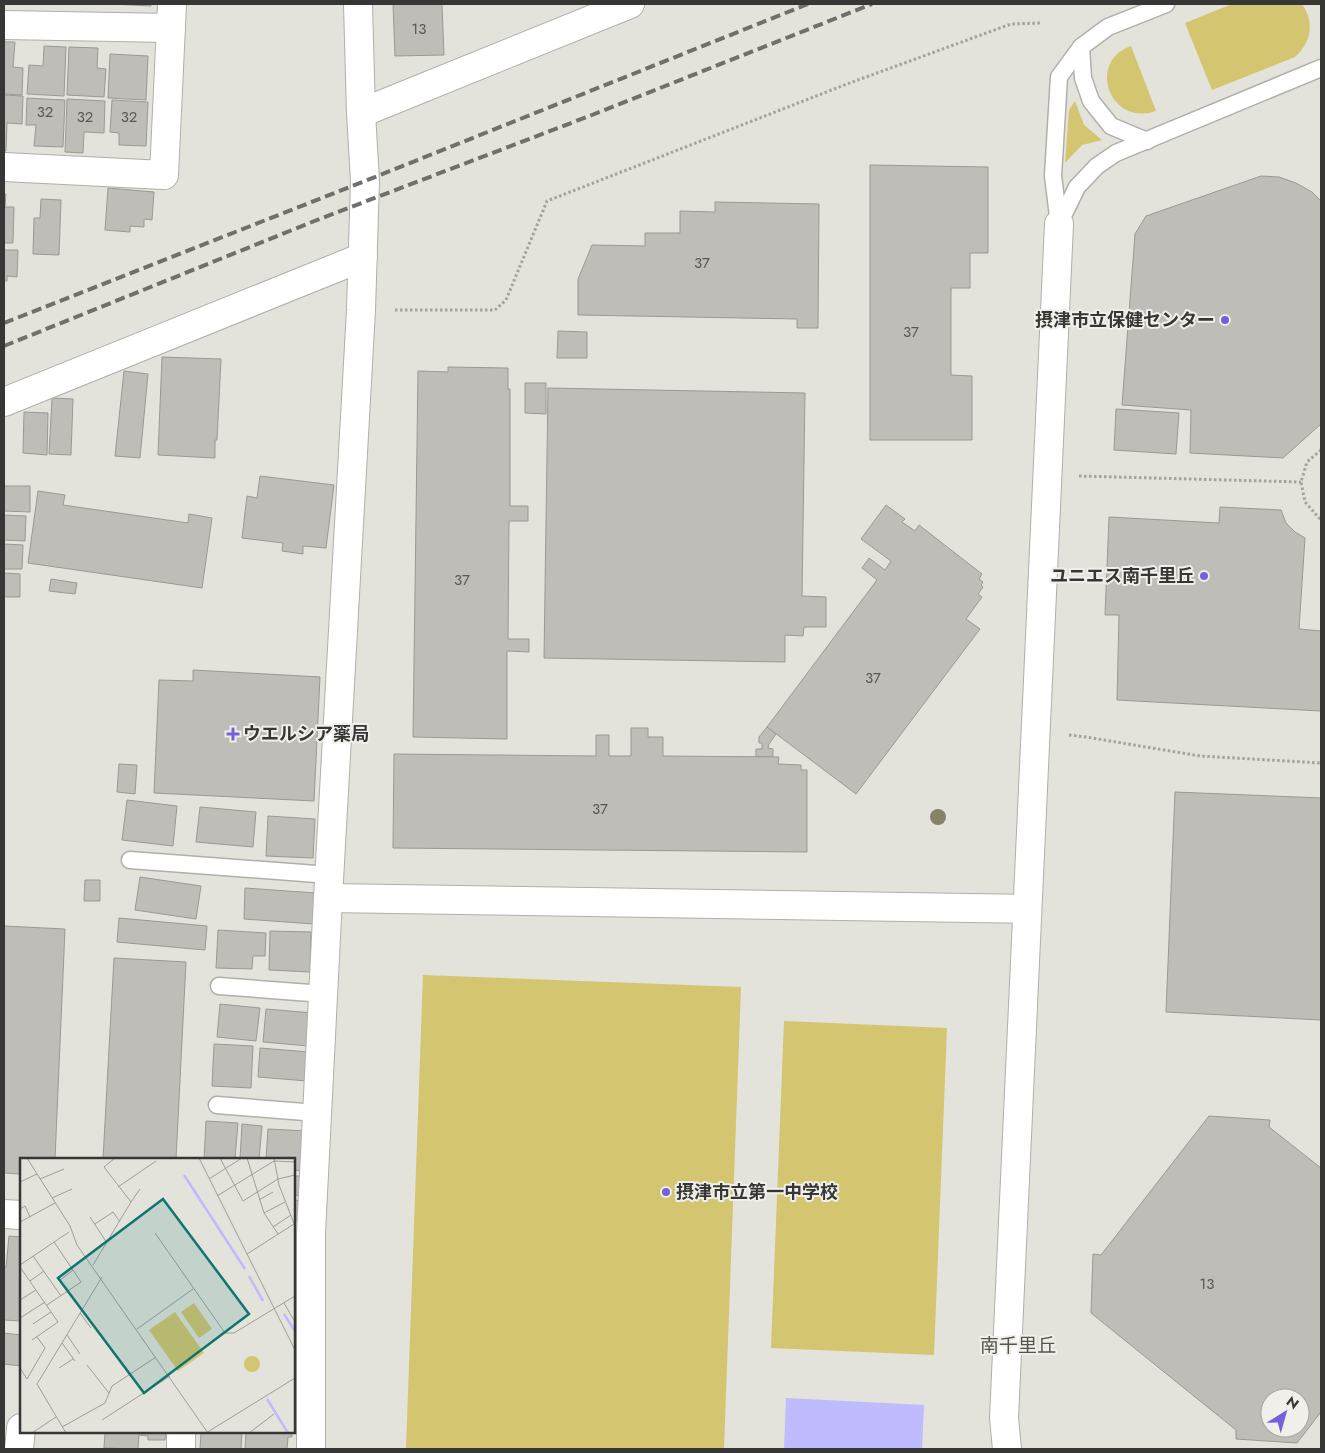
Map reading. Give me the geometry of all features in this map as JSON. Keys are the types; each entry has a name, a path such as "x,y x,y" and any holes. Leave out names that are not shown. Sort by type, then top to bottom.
{"street":[{"path":"311,1449 302,1233 317,1114 361,310 365,181 358,4"},
{"path":"361,113 614,7"},
{"path":"4,25 171,16 164,175 4,167"},
{"path":"1007,1449 1004,1418 1059,224"},
{"path":"4,402 363,258"},
{"path":"329,886 1027,910"},
{"path":"4,1214 20,1215"},
{"path":"19,1449 21,1433"},
{"path":"181,1449 182,1433"}],"lane":[{"path":"1059,224 1053,176 1059,77 1081,47 1108,27 1166,4"},
{"path":"1081,47 1083,78 1091,101 1111,126 1147,141"},
{"path":"1059,224 1078,187 1097,166 1116,153 1321,68"},
{"path":"130,860 329,886"},
{"path":"219,986 324,994"},
{"path":"218,1105 317,1114"}],"path":[{"path":"361,310 496,310 506,300 547,201 847,84 1002,27 1011,24 1040,23"},
{"path":"1321,450 1308,462 1301,482 1305,502 1321,519"},
{"path":"1076,476 1301,482"},
{"path":"1065,735 1200,756 1321,763"}],"shaded area":[{"path":"1232,4 1302,4 1309,18 1308,39 1295,57 1212,90 1185,23"},
{"path":"1131,46 1156,111 1140,113 1126,110 1116,102 1109,90 1107,78 1109,65 1117,54"},
{"path":"1075,101 1084,125 1102,140 1082,145 1065,163 1069,110"},
{"path":"423,975 741,987 724,1449 406,1449"},
{"path":"784,1021 947,1028 934,1355 771,1348"},
{"path":"786,1398 924,1405 922,1449 784,1449"}],"building":[{"path":"112,4 151,4 151,6"},
{"path":"393,4 442,4 444,55 395,56"},
{"path":"4,42 15,42 13,67 23,68 22,95 4,94"},
{"path":"44,46 66,47 64,96 27,94 29,65 43,66"},
{"path":"69,47 98,48 97,68 106,69 104,97 67,95"},
{"path":"110,54 148,56 146,100 108,98"},
{"path":"4,95 23,96 22,124 7,123 6,151 4,151"},
{"path":"27,98 65,100 63,147 34,146 36,125 26,125"},
{"path":"67,99 105,101 104,133 84,132 83,153 65,152"},
{"path":"112,100 148,102 146,146 119,145 119,133 110,132"},
{"path":"870,165 988,167 988,253 970,253 970,288 951,288 951,375 972,376 972,440 870,440"},
{"name":"摂津市立保健センター","path":"1261,176 1279,177 1296,183 1312,192 1321,201 1321,424 1283,458 1190,453 1191,410 1122,405 1135,234 1146,216"},
{"path":"108,188 154,192 152,220 144,219 144,227 130,226 130,232 105,230"},
{"path":"4,194 6,194 5,207 14,207 13,243 4,243"},
{"path":"41,199 61,200 59,255 33,254 34,218 40,218"},
{"path":"715,202 819,204 818,328 797,328 797,319 578,315 578,279 592,245 645,246 645,233 680,233 680,211 715,212"},
{"path":"4,250 18,250 17,277 7,276 7,281 4,281"},
{"path":"558,331 587,332 587,358 557,358"},
{"path":"162,357 221,359 215,458 158,455"},
{"path":"448,367 508,368 508,389 510,389 510,506 528,506 528,521 509,521 508,639 529,639 529,652 507,651 507,739 413,737 418,371 448,372"},
{"path":"124,371 148,374 140,458 115,456"},
{"path":"525,383 546,383 546,414 525,413"},
{"path":"548,388 805,393 802,596 826,597 826,627 804,627 803,636 785,635 785,662 544,658"},
{"path":"52,398 73,399 71,455 49,454"},
{"path":"1116,409 1179,413 1176,454 1114,450"},
{"path":"24,412 48,413 47,455 23,453"},
{"path":"260,476 334,485 326,548 303,546 303,554 282,551 283,543 242,538 247,496 257,498"},
{"path":"4,486 30,486 30,512 4,511"},
{"path":"38,491 65,495 63,505 188,523 189,514 212,518 202,588 28,563"},
{"path":"886,505 905,519 902,522 915,531 919,525 982,574 979,579 983,582 981,585 983,587 978,594 982,597 966,619 980,629 856,794 767,727 877,580 862,568 869,558 885,570 891,561 861,539"},
{"name":"ユニエス南千里丘","path":"1220,507 1281,510 1286,523 1305,538 1299,629 1321,631 1321,711 1117,700 1119,615 1105,615 1109,517 1219,523"},
{"path":"4,515 26,516 25,541 4,540"},
{"path":"4,544 23,545 22,569 4,569"},
{"path":"4,573 20,574 20,597 4,597"},
{"path":"51,579 77,583 75,594 49,591"},
{"path":"193,670 320,677 314,801 154,793 159,680 193,681"},
{"path":"767,727 776,734 768,748 773,749 773,757 756,757 756,749 762,749 759,737"},
{"path":"631,728 648,728 648,737 663,737 663,756 779,757 778,764 801,765 801,770 807,770 807,852 393,848 394,754 596,756 596,735 609,735 609,756 631,756"},
{"path":"119,764 137,765 135,794 117,792"},
{"path":"1175,792 1321,798 1321,1020 1166,1012"},
{"path":"127,800 177,806 173,846 122,840"},
{"path":"200,807 256,812 253,847 196,842"},
{"path":"268,816 315,819 313,858 266,856"},
{"path":"140,877 201,886 196,919 135,910"},
{"path":"85,880 100,880 100,901 84,901"},
{"path":"245,888 316,893 314,924 244,919"},
{"path":"119,918 207,926 205,950 117,942"},
{"path":"4,926 65,929 55,1158 20,1158 20,1174 4,1173"},
{"path":"218,930 266,933 265,956 253,956 252,969 216,968"},
{"path":"270,931 311,932 310,972 269,970"},
{"path":"114,958 186,962 176,1158 103,1158"},
{"path":"220,1004 260,1008 256,1041 217,1037"},
{"path":"266,1009 313,1013 309,1046 263,1042"},
{"path":"214,1044 253,1046 251,1088 212,1086"},
{"path":"260,1048 309,1052 307,1081 258,1077"},
{"path":"1209,1116 1270,1120 1269,1127 1321,1168 1321,1412 1310,1426 1310,1388 1260,1388 1260,1438 1301,1438 1297,1443 1236,1439 1236,1430 1091,1313 1093,1254 1101,1255"},
{"path":"206,1121 238,1123 235,1158 204,1158"},
{"path":"242,1124 262,1126 259,1158 240,1158"},
{"path":"268,1129 306,1131 303,1171 295,1170 295,1158 266,1158"},
{"path":"295,1176 304,1176 304,1196 295,1195"},
{"path":"295,1200 305,1201 303,1216 295,1222"},
{"path":"9,1236 20,1237 20,1321 4,1320 4,1267 6,1267"},
{"path":"295,1256 303,1256 300,1299 295,1299"},
{"path":"4,1333 20,1335 20,1366 4,1364"},
{"path":"105,1433 166,1433 165,1440 148,1440 148,1436 139,1435 138,1449 104,1448"},
{"path":"201,1433 242,1433 241,1449 200,1449"},
{"path":"246,1433 292,1433 292,1437 288,1437 287,1449 245,1449"}],"railway":[{"path":"4,323 808,4"},
{"path":"4,346 317,220 592,115 872,4"}],"place":[{"name":"摂津市立保健センター","path":"1225,320"},
{"name":"ユニエス南千里丘","path":"1204,576"},
{"name":"ウエルシア薬局","path":"233,734"},
{"name":"摂津市立第一中学校","path":"666,1192"}],"district":[{"name":"南千里丘","path":"1018,1345"}]}
